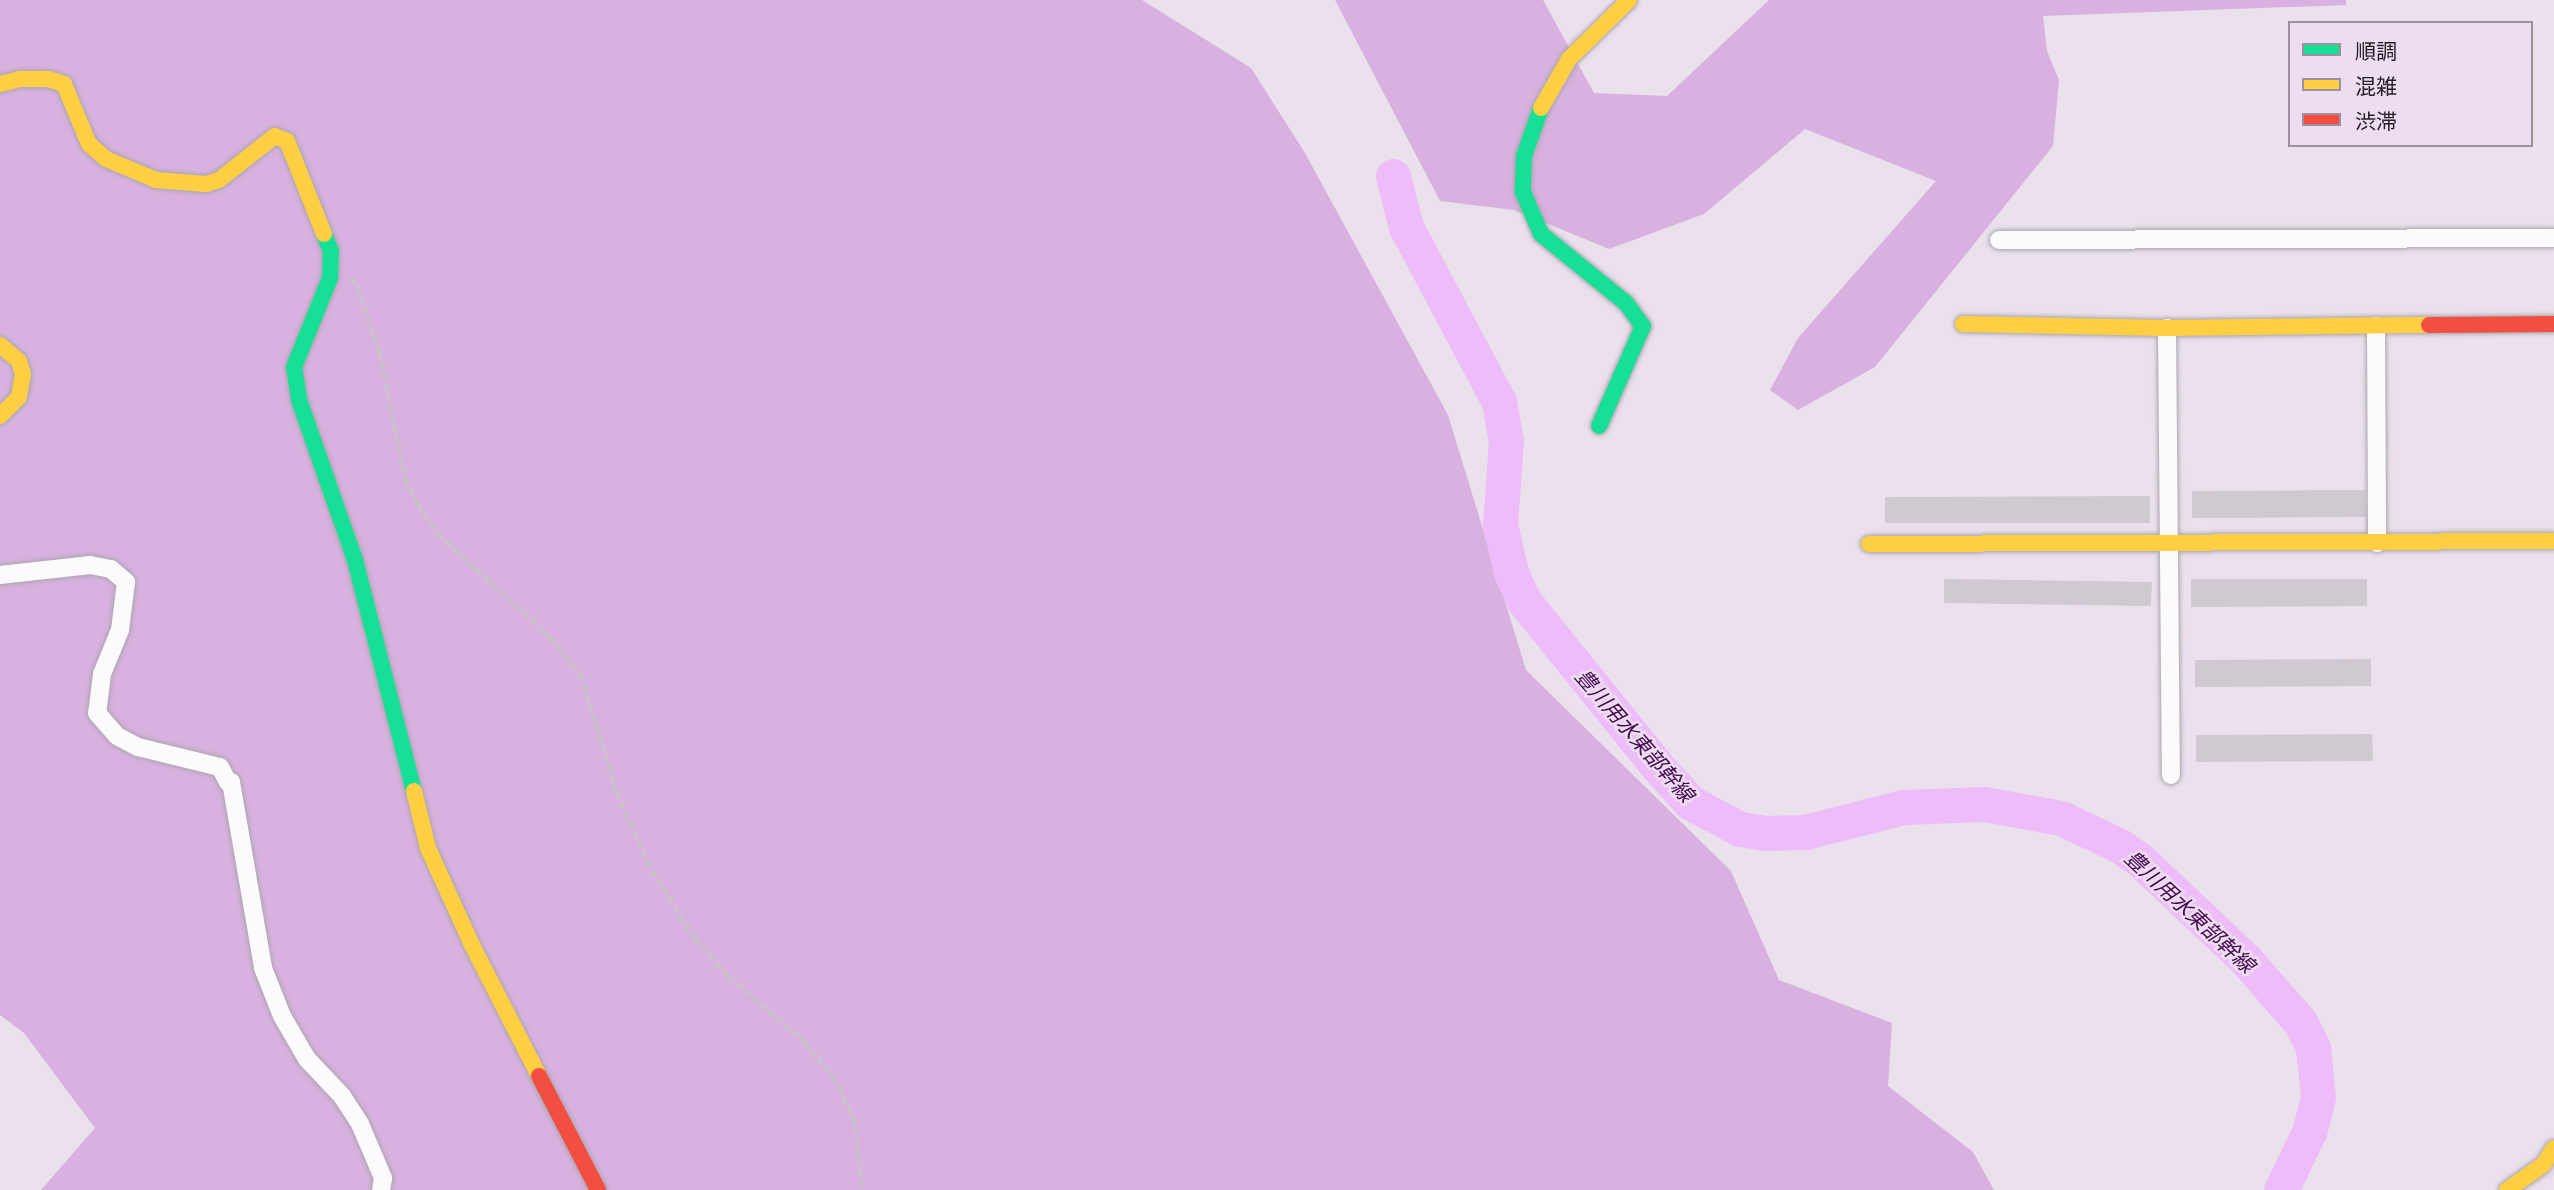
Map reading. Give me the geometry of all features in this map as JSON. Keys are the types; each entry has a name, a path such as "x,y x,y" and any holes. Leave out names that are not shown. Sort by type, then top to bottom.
{"street":[{"path":"1599,426 1643,326 1626,303 1581,270 1541,234 1523,192 1524,156 1538,113 1569,59 1629,0"},
{"path":"0,84 20,79 48,79 64,85 89,144 106,159 156,180 206,184 219,180 275,136 287,141 331,251 330,278 295,367 299,400 355,560 428,848 472,945 598,1190"},
{"path":"1999,240 2554,238"},
{"path":"1963,324 2166,328 2554,324"},
{"path":"2376,326 2377,544"},
{"path":"2166,328 2172,775"},
{"path":"0,345 19,361 23,374 19,397 0,416"},
{"path":"1869,544 2169,541 2377,544 2554,541"},
{"path":"0,575 90,565 111,569 126,582 120,630 102,674 97,713 117,736 138,747 220,767 228,782 231,782 263,968 282,1016 307,1059 342,1096 360,1124 383,1178 381,1190"},
{"path":"2507,1190 2543,1166 2554,1149"}],"path":[{"path":"331,251 358,287 380,353 405,479 418,505 438,534 552,639 581,675 617,793 652,871 695,939 729,977 805,1042 834,1078 854,1117 862,1190"}],"shaded area":[{"path":"0,0 1142,0 1251,68 1305,153 1448,415 1526,670 1731,871 1779,980 1892,1023 1888,1086 1973,1152 1994,1190 41,1190 95,1128 24,1033 0,1015"},
{"path":"1335,0 1543,0 1594,93 1667,96 1769,0 2346,0 2346,5 2043,16 2047,51 2059,80 2053,146 1875,367 1798,410 1770,390 1798,338 1936,181 1805,129 1704,214 1609,249 1514,210 1440,201"}],"building":[{"path":"2365,490 2366,517 2192,518 2192,491"},
{"path":"2150,496 2150,523 1885,523 1885,497"},
{"path":"1944,579 2152,582 2151,606 1944,603"},
{"path":"2191,579 2367,579 2367,606 2191,607"},
{"path":"2371,659 2371,686 2195,687 2195,660"},
{"path":"2372,734 2373,761 2196,762 2196,735"}],"waterway":[{"name":"豊川用水東部幹線","path":"1393,176 1406,227 1499,402 1506,441 1500,524 1511,573 1524,601 1657,766 1691,803 1740,829 1764,833 1805,832 1904,807 1984,804 2061,818 2120,846 2140,860 2246,960 2300,1022 2313,1048 2318,1097 2309,1132 2281,1190"}],"traffic: fast":[{"path":"1541,108 1524,156 1523,192 1541,234 1626,303 1643,326 1599,426"},
{"path":"324,234 331,251 330,278 294,367 299,400 355,560 414,791"}],"traffic: slow":[{"path":"1541,108 1569,59 1629,0"},
{"path":"0,84 20,79 48,79 64,84 89,144 106,159 156,180 206,184 219,180 275,136 287,141 324,234"},
{"path":"1963,324 2167,328 2429,325"},
{"path":"0,345 19,361 23,374 19,397 0,416"},
{"path":"1869,544 2554,541"},
{"path":"414,791 428,848 472,945 539,1076"},
{"path":"2507,1190 2543,1165 2554,1148"}],"traffic: jam":[{"path":"2429,325 2554,324"},
{"path":"539,1076 598,1190"}]}
